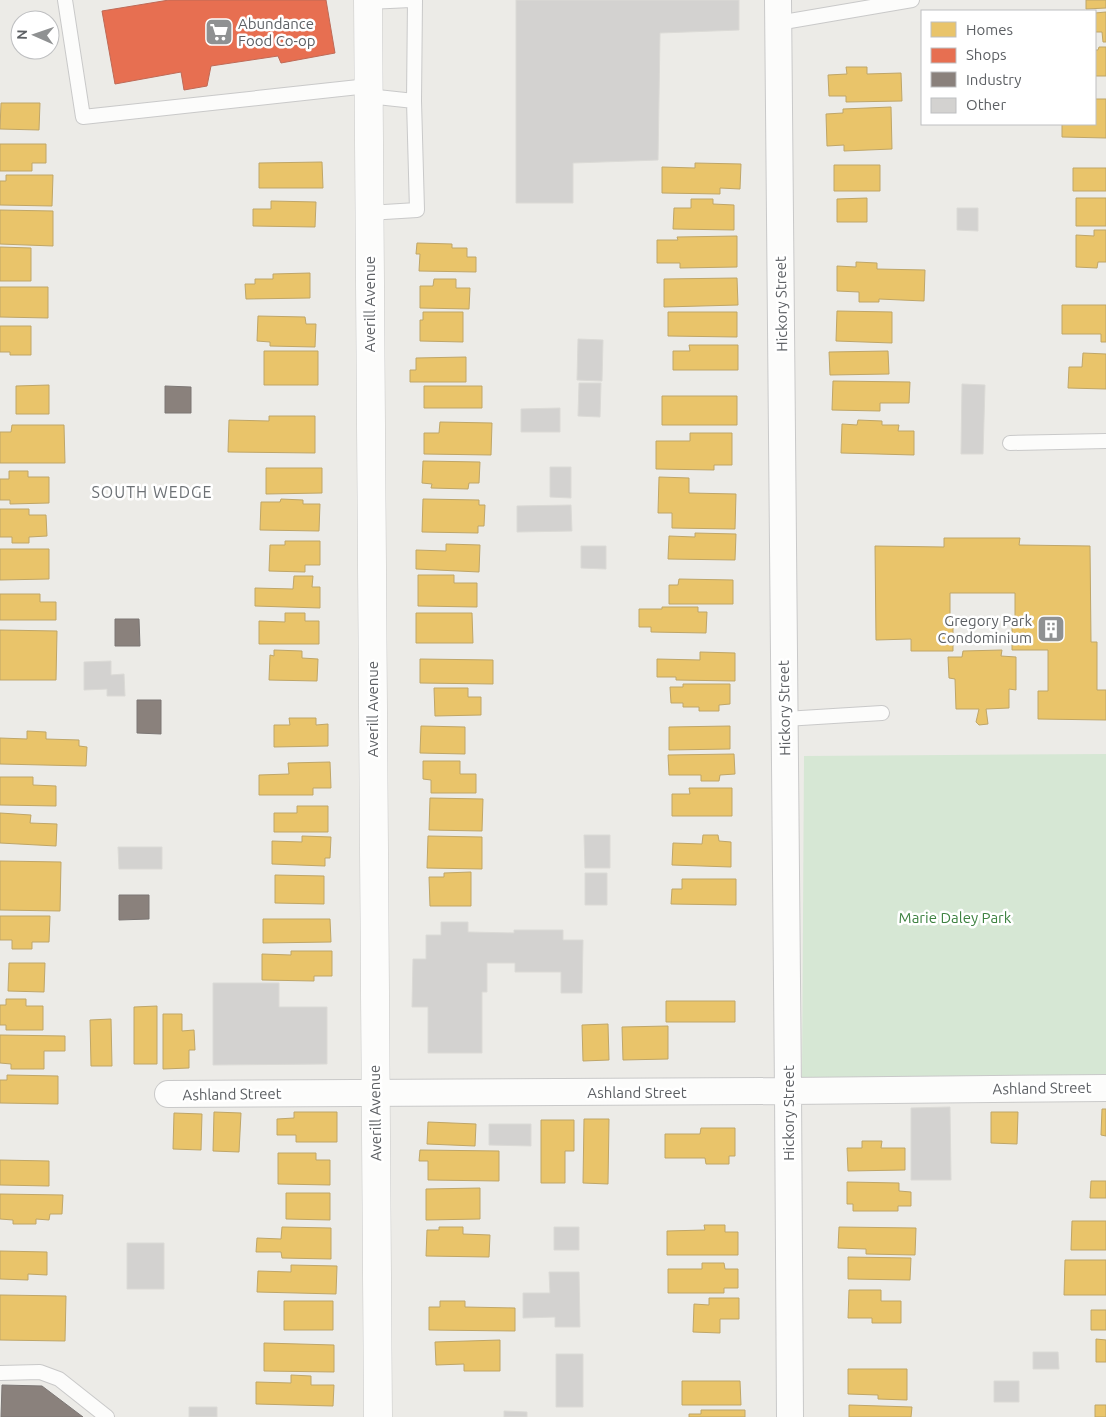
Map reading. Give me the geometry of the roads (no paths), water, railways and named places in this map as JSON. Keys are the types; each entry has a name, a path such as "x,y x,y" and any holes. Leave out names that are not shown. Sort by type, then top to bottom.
{"street":[{"name":"Averill Avenue","path":"368,1 378,1417"},
{"name":"Hickory Street","path":"778,11 790,1417"},
{"name":"Ashland Street","path":"168,1094 1106,1088"}],"lane":[{"path":"65,0 83,117 368,91 414,101"},
{"path":"368,1 411,0"},
{"path":"368,213 417,210 414,101 415,0"},
{"path":"778,11 912,0"},
{"path":"1010,443 1106,440"},
{"path":"785,719 882,713"},
{"path":"0,1373 40,1372 59,1379 107,1417"}],"place":[{"name":"Abundance Food Co-op","path":"219,32"},
{"name":"Gregory Park Condominium","path":"1051,629"}],"district":[{"name":"SOUTH WEDGE","path":"152,492"}],"park label":[{"name":"Marie Daley Park","path":"955,917"}]}
